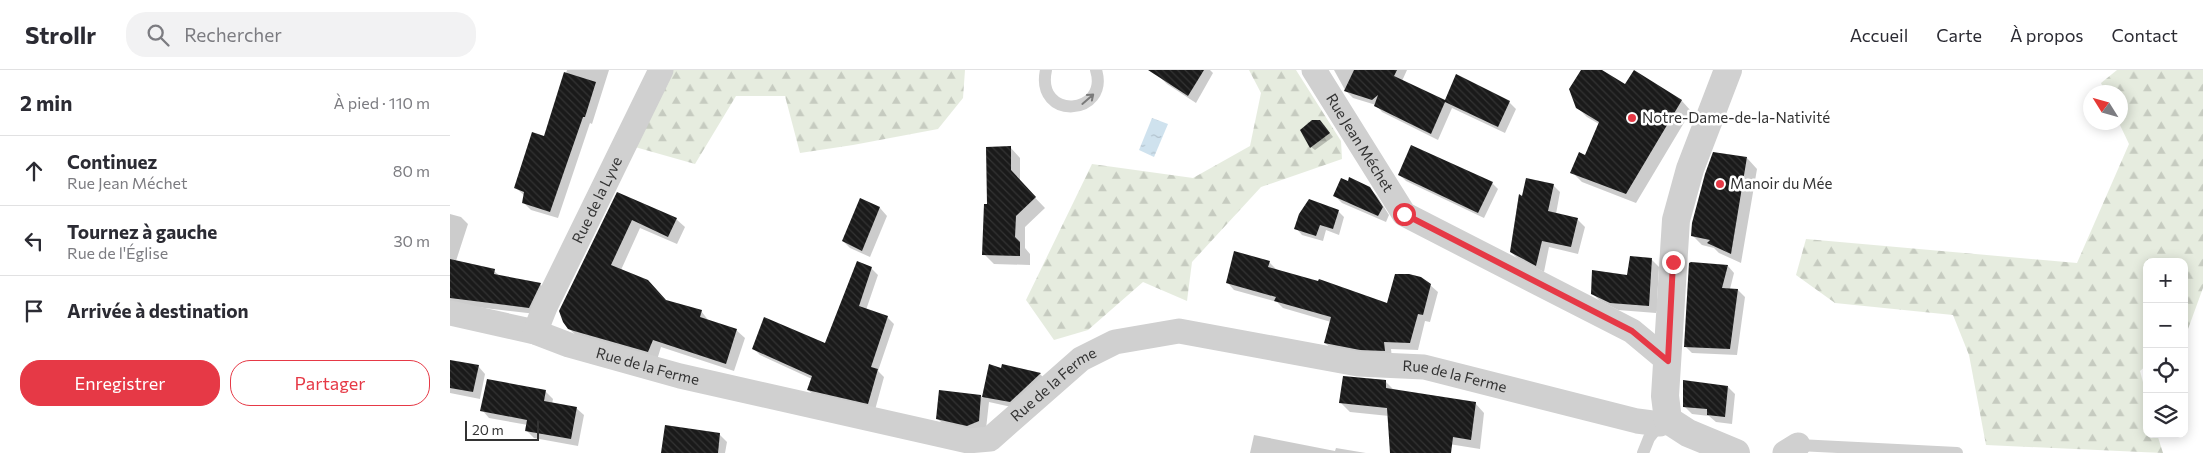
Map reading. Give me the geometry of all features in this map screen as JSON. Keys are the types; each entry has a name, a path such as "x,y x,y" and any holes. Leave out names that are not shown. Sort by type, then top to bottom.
{"street":[{"name":"Rue de la Lyve","path":"535,332 545,307 661,70"},
{"name":"Rue Jean Méchet","path":"1314,70 1404,214 1632,331 1668,361"},
{"path":"1728,70 1690,169 1676,220 1664,422 1736,453"},
{"name":"Rue de la Ferme","path":"450,313 535,332 569,345 680,376 968,441 990,440 1081,359 1116,342 1179,331 1358,364 1424,367 1637,421 1664,422"}],"lane":[{"path":"1046,70 1044,79 1050,97 1057,104 1067,107 1085,104 1092,97 1098,79 1096,70"},
{"path":"1643,453 1649,438 1664,422"},
{"path":"1791,449 1957,453"}],"green space":[{"path":"673,70 965,70 963,98 938,129 800,153 785,96 736,96 695,164 635,147"},
{"path":"1249,70 1296,70 1341,141 1342,159 1261,187 1192,262 1187,301 1143,282 1088,330 1054,340 1026,300 1092,164 1193,178 1250,146 1261,93"},
{"path":"2117,70 2203,70 2203,288 2188,329 2188,258 2143,258 2143,368 2140,371 2143,382 2143,438 2158,438 2163,453 1986,445 1969,355 1953,315 1835,303 1796,275 1806,239 2077,263 2129,144 2122,130 2128,130 2128,85 2102,85 2101,83"}],"water":[{"path":"1152,118 1168,124 1154,157 1139,150"}],"building":[{"path":"1148,70 1204,70 1188,96"},
{"path":"1354,70 1397,70 1394,76 1445,100 1456,74 1510,101 1498,127 1445,102 1431,134 1374,106 1378,95 1372,100 1344,91"},
{"name":"Notre-Dame-de-la-Nativité","path":"1581,70 1602,70 1625,84 1634,70 1682,100 1626,194 1570,173 1579,152 1585,155 1599,122 1576,108 1569,89"},
{"path":"564,72 596,82 550,212 522,203 524,192 514,188 532,132 544,136"},
{"path":"1312,120 1320,120 1330,133 1310,148 1300,130"},
{"path":"1411,145 1493,182 1478,213 1398,175"},
{"path":"1011,146 1011,170 1036,197 1016,216 1015,237 1020,242 1020,256 982,255 984,204 987,204 986,147"},
{"name":"Manoir du Mée","path":"1713,152 1747,157 1731,254 1707,243 1710,240 1691,236 1692,223"},
{"path":"1349,177 1370,187 1383,207 1378,216 1333,196 1341,178 1348,181"},
{"path":"1526,178 1554,184 1548,211 1578,218 1571,247 1542,241 1536,266 1510,252 1519,194 1522,196"},
{"path":"617,192 677,218 668,237 632,220 611,265 648,280 666,300 702,310 700,317 737,329 726,364 653,340 648,352 568,329 563,322 559,311"},
{"path":"860,198 880,207 862,251 842,241"},
{"path":"1309,199 1339,210 1333,229 1320,225 1316,236 1294,229 1299,214"},
{"path":"1234,251 1270,261 1268,267 1318,281 1319,279 1387,303 1395,274 1409,274 1421,277 1431,284 1423,315 1418,314 1410,343 1384,342 1385,351 1360,350 1324,343 1331,317 1274,301 1276,297 1226,283"},
{"path":"1630,256 1652,258 1649,306 1610,303 1591,294 1592,270 1627,275"},
{"path":"450,259 495,269 494,274 541,283 529,308 450,298"},
{"path":"857,261 872,267 859,306 888,316 871,367 878,369 868,404 807,390 812,376 752,349 764,317 825,343"},
{"path":"1689,263 1728,265 1722,288 1738,289 1730,349 1684,347"},
{"path":"450,360 479,365 473,392 450,388"},
{"path":"989,364 1001,368 1002,364 1041,373 1010,402 982,397"},
{"path":"1343,376 1386,380 1386,388 1476,402 1471,440 1453,437 1451,453 1390,453 1387,408 1339,403"},
{"path":"487,379 546,390 544,401 577,407 571,439 525,431 527,420 480,411"},
{"path":"1683,380 1728,386 1725,417 1707,415 1707,409 1683,407"},
{"path":"939,390 981,395 979,421 967,426 936,419"},
{"path":"665,425 720,433 718,453 661,453"}],"place":[{"name":"Notre-Dame-de-la-Nativité","path":"1632,118"},
{"name":"Manoir du Mée","path":"1720,184"}],"route":[{"path":"1404,214 1517,270 1632,331 1668,361 1673,262"}]}
